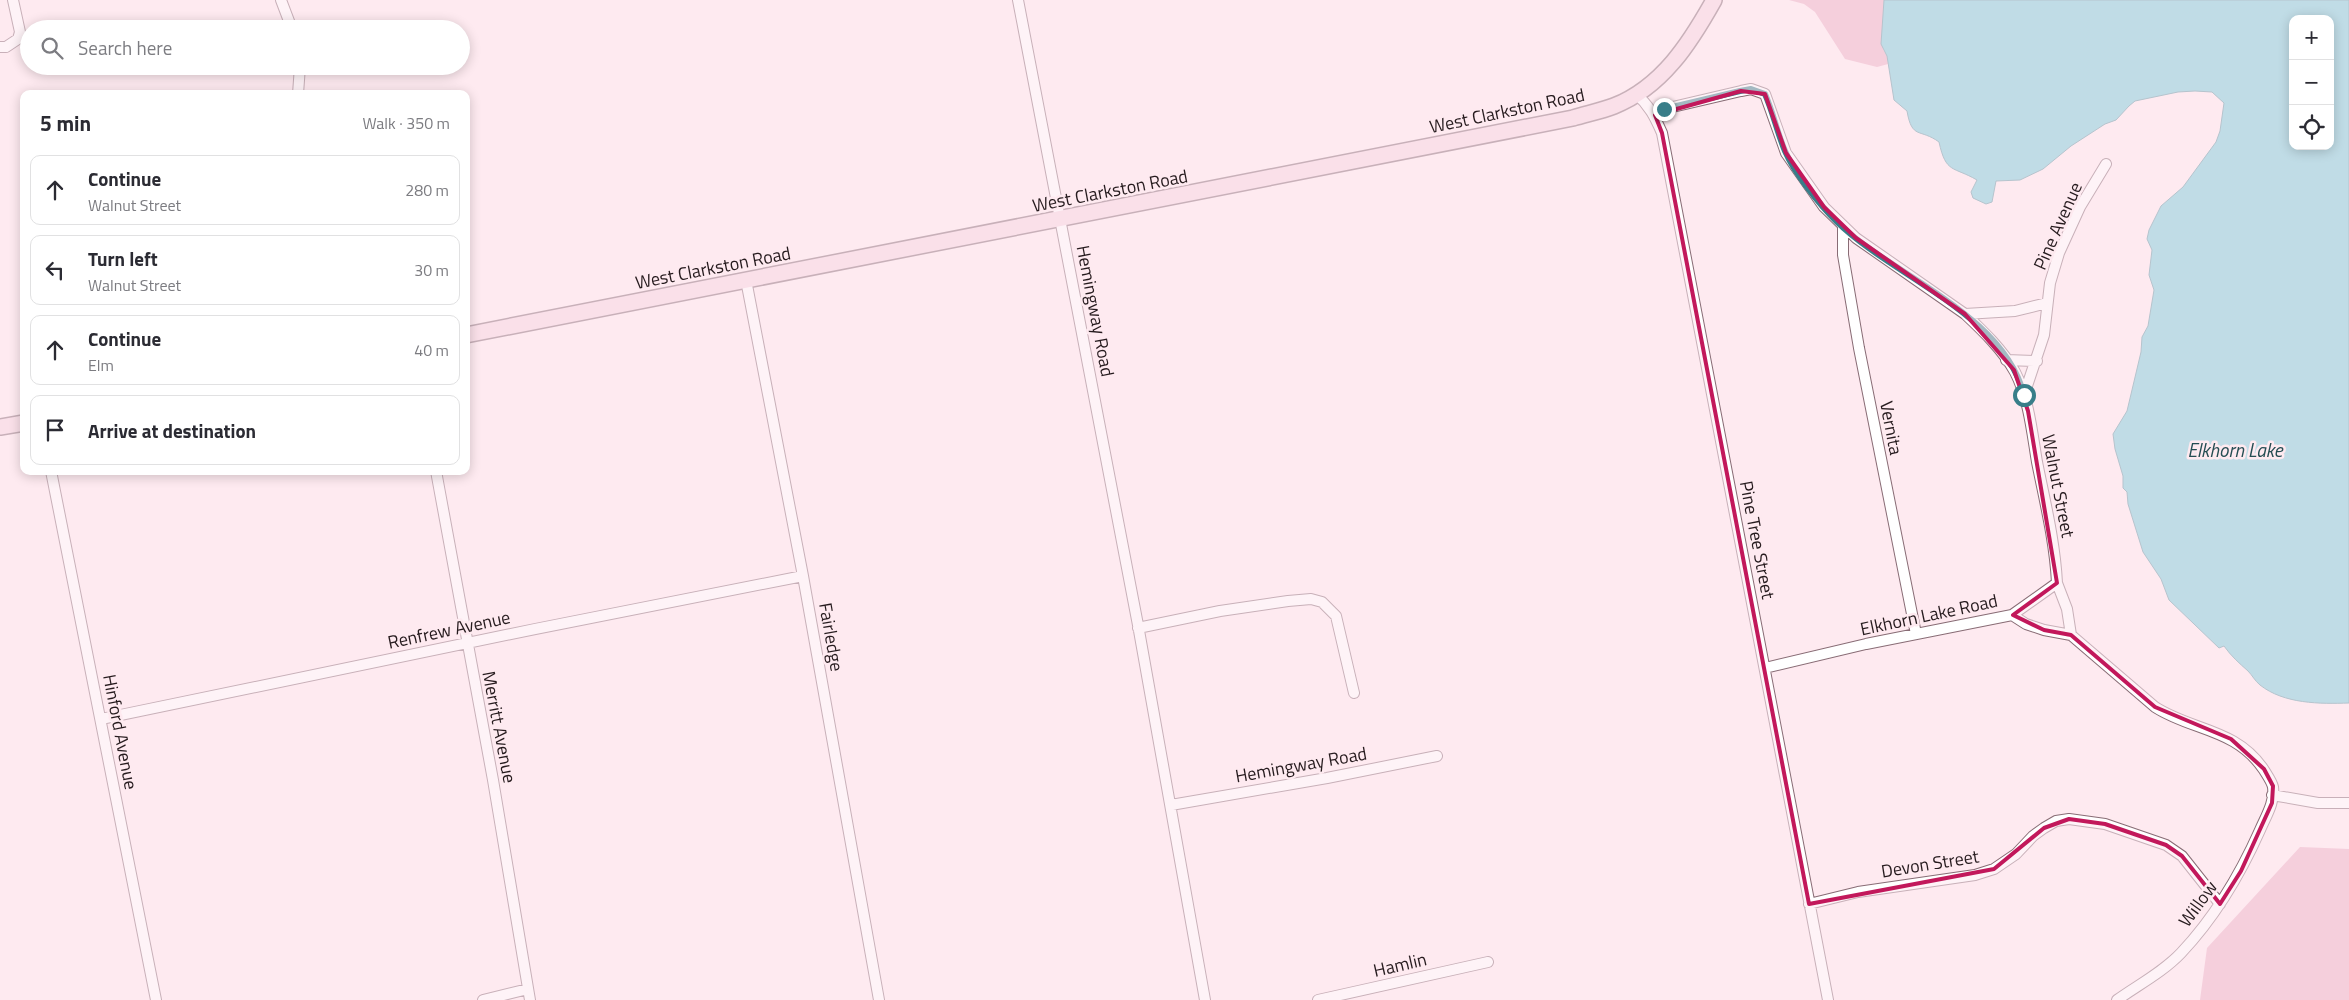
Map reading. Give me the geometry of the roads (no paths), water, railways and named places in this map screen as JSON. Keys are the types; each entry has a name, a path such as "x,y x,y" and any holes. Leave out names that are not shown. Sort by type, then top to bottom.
{"main road":[{"name":"West Clarkston Road","path":"470,334 1573,118 1614,106 1649,86 1677,58 1714,0"},
{"path":"0,427 20,424"}],"street":[{"path":"0,47 6,47 18,40 20,32 13,0"},
{"path":"281,0 289,20"},
{"name":"Hemingway Road","path":"1018,0 1138,628 1206,1000"},
{"path":"298,90 299,75"},
{"name":"Walnut Street","path":"1654,115 1664,109 1751,89 1765,94 1786,153 1824,207 1843,227 1965,314 1980,328 2006,360 2018,378 2024,395 2051,526 2058,583 2067,609 2071,635"},
{"name":"Pine Tree Street","path":"1636,94 1645,102 1654,115 1662,133 1828,1000"},
{"name":"Pine Avenue","path":"2047,303 2050,283 2059,253 2080,206 2106,164"},
{"name":"Vernita","path":"1843,227 1843,255 1859,348 1916,634"},
{"name":"Fairledge","path":"746,280 804,576 879,1000"},
{"path":"1965,314 2015,310 2047,303 2044,335 2037,361 2024,395"},
{"path":"2006,360 2037,361"},
{"name":"Hinford Avenue","path":"52,475 102,719 156,1000"},
{"name":"Merritt Avenue","path":"437,475 493,780 530,1000"},
{"name":"Renfrew Avenue","path":"102,719 535,629 804,576"},
{"path":"2012,615 2058,583"},
{"path":"1138,628 1220,611 1279,602 1311,599 1322,602 1336,616 1354,693"},
{"name":"Elkhorn Lake Road","path":"1765,668 1916,634 2012,615 2035,627 2071,635 2103,664 2163,712 2231,739 2264,769 2273,786 2272,796"},
{"name":"Hemingway Road","path":"1171,805 1327,778 1437,756"},
{"path":"2272,796 2318,803 2349,803"},
{"name":"Willow","path":"2117,1000 2172,961 2207,923 2246,862 2272,803 2272,796"},
{"name":"Devon Street","path":"1809,904 1858,892 1975,875 1994,869 2016,854 2033,836 2044,828 2056,821 2069,820 2105,824 2166,844 2182,856 2220,904"},
{"name":"Hamlin","path":"1318,1000 1488,962"},
{"path":"483,1000 528,989"}],"water":[{"name":"Elkhorn Lake","path":"1884,0 2349,0 2349,703 2303,702 2280,696 2258,683 2224,646 2219,648 2169,600 2161,579 2143,552 2128,504 2127,492 2123,488 2123,476 2115,449 2113,434 2127,411 2141,352 2142,337 2148,326 2154,290 2149,275 2152,250 2147,239 2149,230 2161,206 2183,187 2216,142 2220,131 2224,103 2212,92 2195,91 2178,92 2135,101 2116,120 2105,124 2071,146 2043,169 2020,180 1996,181 1992,202 1986,204 1973,198 1971,192 1977,180 1952,168 1945,159 1939,142 1914,130 1911,126 1907,111 1894,100 1887,56 1881,44"}]}
